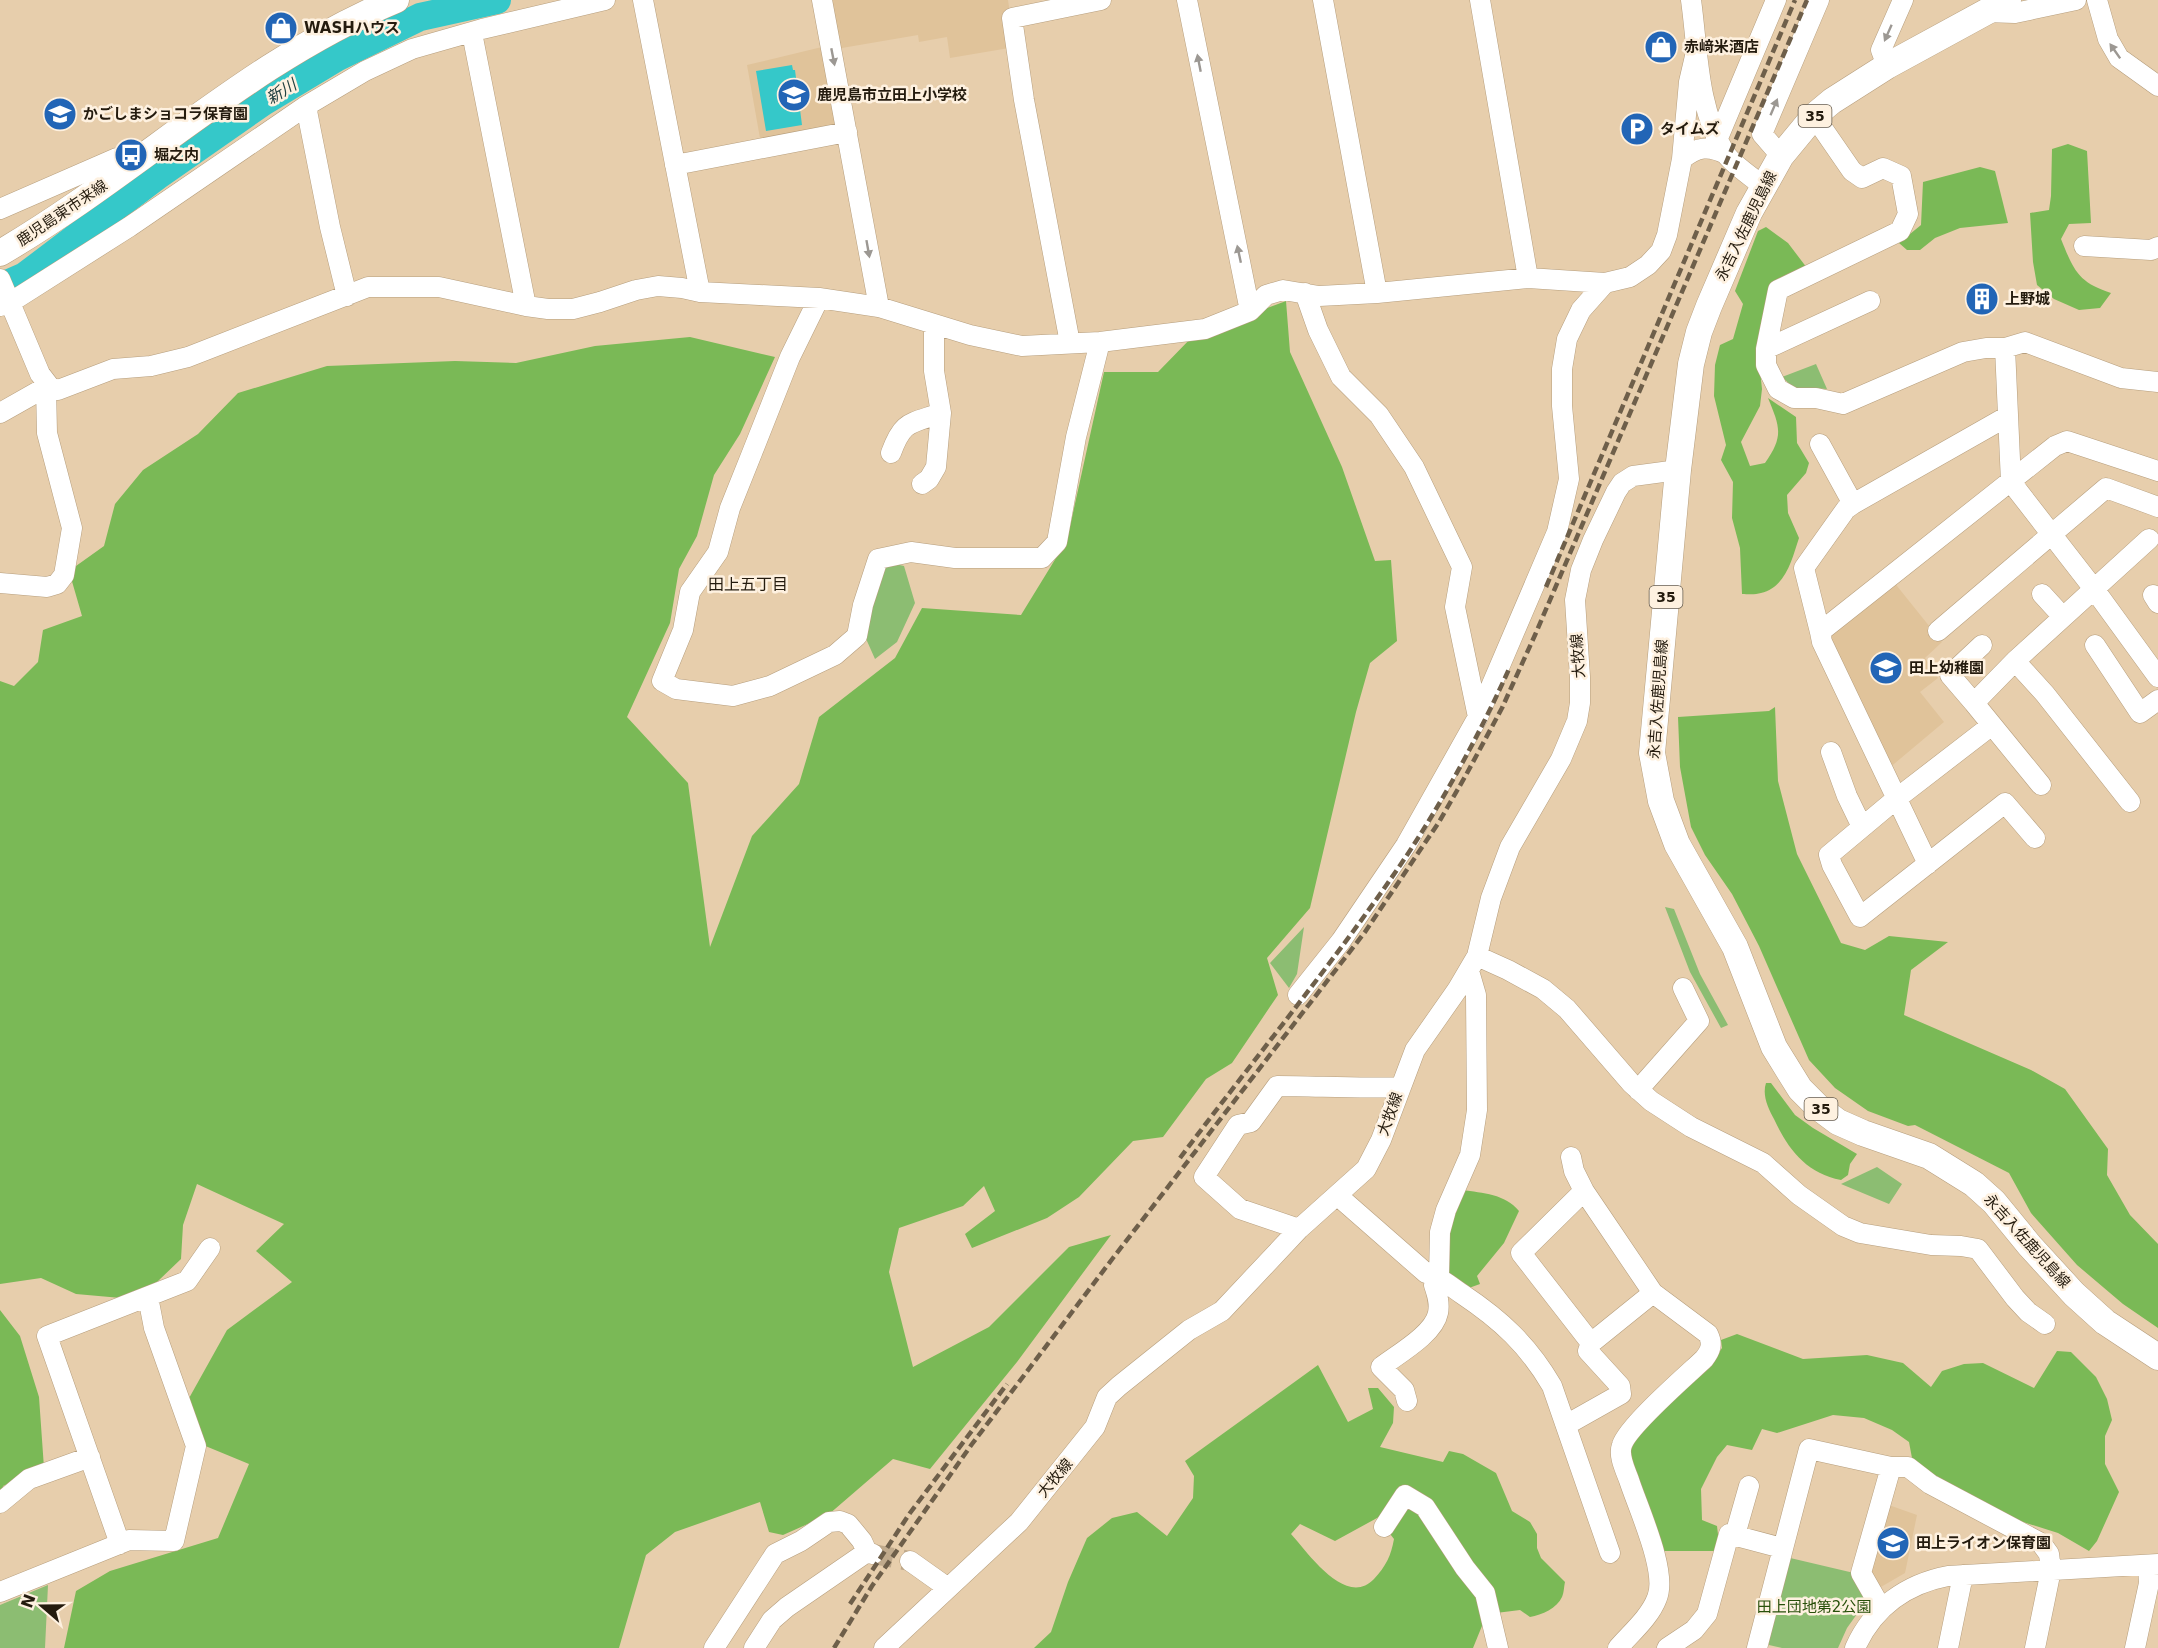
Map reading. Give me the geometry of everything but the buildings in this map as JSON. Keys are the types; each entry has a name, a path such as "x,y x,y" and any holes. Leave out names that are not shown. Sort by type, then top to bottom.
{"main road":[{"name":"鹿児島東市来線","path":"0,253 47,226 213,104 280,60 331,31 396,0"},
{"name":"永吉入佐鹿児島線","path":"2008,0 1887,66 1832,101 1814,116 1781,156 1749,213 1699,332 1686,396 1652,753 1661,801 1677,844 1735,947 1774,1047 1800,1089 1838,1122 1929,1156 1974,1184 1994,1202 2074,1294 2105,1322 2158,1357"}],"street":[{"path":"5,304 129,228 306,106 365,71 412,49 605,0"},
{"path":"643,0 700,291"},
{"path":"822,0 879,307"},
{"path":"1070,343 1024,100 1012,18 1101,0"},
{"path":"1187,0 1250,311"},
{"path":"1323,0 1377,293"},
{"path":"1480,0 1528,278"},
{"path":"1690,0 1706,107 1722,146 1763,186"},
{"path":"1722,146 1776,0"},
{"path":"1781,156 1762,134 1820,0"},
{"path":"1887,66 1881,50 1903,0"},
{"path":"1985,12 2015,13 2076,0"},
{"path":"2097,0 2108,39 2119,58 2158,86"},
{"path":"472,33 526,306"},
{"path":"0,413 48,387 58,390 113,369 151,366 188,357 369,287 439,286 548,309 573,309 636,290 658,286 700,291 819,298 879,307 934,325 1022,346 1100,342 1205,329 1250,311 1266,296 1283,290 1319,296 1377,293 1528,278 1605,283 1630,277 1648,265 1661,251 1672,216 1682,159 1689,82 1696,52"},
{"path":"306,106 346,296"},
{"path":"1814,116 1852,171 1862,178 1883,168 1901,176 1908,214 1900,231 1778,290 1766,349 1766,365 1778,388 1794,398 1816,398 1843,404 1963,352 1986,348 2005,348 2025,342 2121,378 2158,382"},
{"path":"675,165 846,132"},
{"path":"1682,159 1701,147 1722,146"},
{"path":"0,209 117,158 130,166"},
{"path":"2084,246 2151,250 2158,247"},
{"path":"0,279 5,304 48,387 47,434 72,528 64,575 57,584 47,587 0,583"},
{"path":"1298,995 1341,940 1406,845 1479,717 1557,532 1569,478 1562,406 1562,369 1567,339 1581,310 1605,283"},
{"path":"1305,293 1318,330 1341,378 1379,415 1414,467 1462,567 1455,607 1479,717"},
{"path":"819,298 790,357 730,508 718,552 690,592 683,630 662,681 676,689 733,696 770,686 835,655 857,636 863,605 878,559 911,552 955,558 1042,558 1057,542 1076,437 1100,342"},
{"path":"1766,349 1870,301"},
{"path":"922,484 929,479 936,467 941,413 934,371 934,325"},
{"path":"2005,348 2011,482 2094,589 2158,677"},
{"path":"891,453 905,425 941,413"},
{"path":"1830,511 1850,498 2008,416"},
{"path":"1820,632 2055,446 2067,441 2158,471"},
{"path":"1820,444 1850,498 1846,509 1804,568 1822,642 1928,864"},
{"name":"大牧線","path":"884,1648 1018,1522 1095,1427 1107,1397 1189,1330 1222,1311 1299,1229 1366,1169 1375,1155 1415,1050 1473,964 1491,898 1510,847 1561,759 1577,721 1580,677 1575,600 1581,570 1593,540 1622,483 1633,476 1678,470"},
{"path":"1938,631 2106,488 2158,507"},
{"path":"1974,703 2015,661 2150,539"},
{"path":"2042,594 2063,618"},
{"path":"1982,645 1950,675 2041,785"},
{"path":"2095,645 2140,713 2158,700"},
{"path":"2015,661 2045,694 2130,802"},
{"path":"1992,725 1896,798 1829,855 1832,866 1860,917 2005,804 2035,838"},
{"path":"1831,752 1847,796 1862,827"},
{"path":"1407,1401 1404,1390 1381,1367 1426,1333 1434,1323 1438,1312 1438,1298 1434,1285 1439,1277 1440,1232 1446,1210 1470,1155 1477,1110 1476,995 1473,964 1508,970 1544,989 1567,1010 1638,1090 1669,1114 1763,1163 1799,1195 1843,1227 1860,1233 1978,1250 2015,1298 2028,1312 2045,1324"},
{"path":"1638,1090 1699,1021 1683,988"},
{"path":"1299,1229 1240,1209 1203,1177 1238,1125 1251,1122 1277,1086 1322,1086 1347,1089 1401,1087"},
{"path":"1571,1157 1574,1172 1584,1191 1653,1293 1708,1334 1711,1341 1710,1350 1704,1359 1640,1420 1622,1444 1622,1461 1657,1562 1661,1581 1658,1597 1651,1610 1618,1648"},
{"path":"1584,1191 1521,1253 1591,1343"},
{"path":"1338,1196 1426,1273 1439,1277 1509,1329 1539,1364 1552,1386 1610,1553"},
{"path":"120,1544 47,1336 187,1281 210,1248"},
{"path":"1566,1425 1622,1394 1620,1386 1588,1351 1591,1343 1653,1293"},
{"path":"0,1592 129,1540 174,1541 196,1446 154,1328 148,1297"},
{"path":"1756,1648 1809,1449 1891,1467 1908,1467 1930,1484 2041,1543 2049,1554 2051,1570 2035,1648"},
{"path":"0,1503 29,1479 90,1457"},
{"path":"1881,1608 1861,1573 1891,1467"},
{"path":"1735,1535 1749,1486"},
{"path":"1384,1527 1405,1495 1425,1507 1465,1568 1485,1593 1498,1648"},
{"path":"714,1648 775,1554 801,1541 829,1522 840,1521 848,1524 870,1553 787,1607 772,1620 754,1648"},
{"path":"1667,1648 1694,1630 1707,1614 1729,1534 1782,1548"},
{"path":"910,1561 948,1588"},
{"path":"1855,1648 1881,1608 1913,1586 1938,1578 2153,1564 2135,1648"},
{"path":"1948,1648 1963,1575"},
{"path":"2146,1593 2158,1611"}],"shaded area":[{"path":"827,0 1008,0 1015,47 950,58 947,37 919,42 918,35 836,49"},
{"name":"鹿児島市立田上小学校","path":"826,46 840,124 761,144 747,65"},
{"name":"田上幼稚園","path":"1893,581 1942,642 1925,658 1938,678 1920,692 1944,722 1888,769 1828,641 1830,630"},
{"name":"田上ライオン保育園","path":"1886,1504 1917,1515 1905,1573 1874,1591 1866,1571"}],"green space":[{"path":"2068,144 2087,151 2091,223 2069,224 2061,239 2078,274 2084,280 2111,293 2100,308 2079,310 2054,299 2037,285 2030,213 2049,210 2052,149"},
{"path":"1980,167 1995,171 2008,223 1960,228 1935,238 1920,250 1907,250 1899,243 1921,225 1923,182"},
{"path":"1766,227 1788,243 1807,268 1771,285 1758,351 1762,389 1760,406 1741,442 1750,466 1765,463 1775,446 1778,431 1768,398 1796,417 1797,443 1809,463 1806,473 1787,495 1788,513 1799,538 1787,571 1777,585 1770,590 1756,594 1742,594 1740,548 1732,518 1733,482 1721,460 1726,445 1714,396 1715,365 1720,345 1733,339 1743,304 1735,291 1758,231"},
{"path":"1286,301 1290,352 1342,467 1375,561 1391,560 1397,641 1370,663 1356,712 1310,908 1267,958 1278,995 1232,1063 1206,1079 1163,1137 1133,1141 1079,1197 1047,1218 972,1248 965,1234 995,1211 984,1186 963,1206 899,1228 889,1272 913,1367 989,1327 1069,1247 1111,1235 1017,1362 930,1469 893,1459 828,1515 783,1535 769,1532 760,1502 675,1532 646,1555 619,1648 64,1648 76,1591 110,1571 218,1538 249,1464 203,1445 188,1400 227,1330 292,1282 256,1251 284,1224 197,1184 183,1225 181,1259 157,1282 121,1298 76,1294 41,1278 0,1284 0,681 14,686 38,662 43,630 82,616 69,571 104,546 115,504 143,470 198,434 238,393 327,366 455,361 516,363 595,346 690,337 775,357 740,434 714,475 697,536 679,569 670,623 627,717 688,783 710,947 752,836 799,784 819,717 895,658 922,608 1021,615 1067,540 1104,372 1158,372 1194,335"},
{"path":"1816,364 1827,389 1796,390 1782,377"},
{"path":"882,561 904,566 915,603 897,642 875,659 863,632"},
{"path":"1775,707 1778,781 1797,854 1841,943 1865,950 1889,936 1948,942 1911,970 1904,1015 2031,1070 2065,1089 2108,1149 2107,1175 2130,1215 2158,1244 2158,1328 2123,1304 2077,1265 2031,1213 2009,1173 1915,1125 1908,1126 1868,1111 1835,1088 1809,1060 1759,946 1732,894 1705,855 1691,827 1680,767 1678,717 1769,711"},
{"path":"1665,907 1674,909 1700,974 1728,1025 1721,1028 1690,972"},
{"path":"1304,927 1297,974 1289,988 1270,963"},
{"path":"1766,1083 1771,1083 1795,1115 1857,1154 1850,1164 1848,1175 1841,1180 1829,1177 1808,1166 1792,1150 1770,1110 1765,1097"},
{"path":"1877,1167 1902,1184 1889,1204 1841,1184"},
{"path":"1462,1190 1486,1193 1500,1198 1519,1211 1504,1243 1477,1276 1480,1284 1466,1289 1450,1275 1446,1253 1448,1230"},
{"path":"0,1310 20,1336 39,1397 44,1468 3,1486 0,1502"},
{"path":"1737,1334 1803,1359 1867,1355 1903,1363 1931,1387 1942,1371 1964,1364 1983,1363 2034,1388 2057,1351 2071,1352 2096,1377 2107,1399 2112,1420 2105,1436 2105,1464 2119,1492 2097,1541 2089,1551 2058,1533 2004,1516 1938,1480 1912,1458 1909,1442 1892,1430 1864,1418 1833,1415 1777,1433 1762,1429 1752,1450 1727,1445 1717,1457 1701,1489 1702,1520 1717,1526 1720,1551 1663,1551 1629,1452 1634,1439 1713,1361 1722,1348 1721,1340"},
{"path":"1318,1365 1348,1422 1373,1409 1368,1388 1378,1388 1394,1407 1393,1423 1380,1447 1443,1462 1449,1451 1463,1454 1496,1473 1512,1511 1530,1522 1537,1534 1537,1548 1541,1558 1565,1582 1560,1601 1544,1613 1530,1617 1520,1610 1496,1613 1403,1488 1388,1512 1335,1541 1300,1524 1291,1534 1318,1565 1340,1583 1352,1587 1363,1586 1374,1579 1390,1556 1394,1539 1387,1530 1406,1509 1417,1510 1485,1605 1484,1621 1473,1648 1034,1648 1051,1632 1068,1582 1087,1538 1112,1518 1137,1512 1167,1536 1193,1498 1194,1476 1185,1461"},
{"name":"田上団地第2公園","path":"1786,1557 1854,1573 1864,1599 1862,1607 1847,1628 1838,1648 1782,1648 1769,1645 1764,1635"},
{"path":"48,1585 45,1648 0,1648 0,1605"}],"water":[{"path":"792,65 795,70 802,125 766,131 756,71"}],"waterway":[{"name":"新川","path":"0,287 25,276 157,176 263,102 336,58 420,17 497,0"}],"tunnel":[{"path":"873,1554 910,1561"}],"railway":[{"path":"1546,587 1795,0"},
{"path":"834,1648 872,1586 972,1444 1365,932 1439,822 1502,708 1535,635 1807,0"},
{"path":"1180,1158 1320,976 1401,864 1459,769 1509,669"},
{"path":"850,1604 910,1513 1007,1384"}],"place":[{"name":"WASHハウス","path":"281,28"},
{"name":"赤﨑米酒店","path":"1661,47"},
{"name":"鹿児島市立田上小学校","path":"794,95"},
{"name":"かごしまショコラ保育園","path":"60,114"},
{"name":"タイムズ","path":"1637,129"},
{"name":"堀之内","path":"131,155"},
{"name":"上野城","path":"1982,299"},
{"name":"田上幼稚園","path":"1886,668"},
{"name":"田上ライオン保育園","path":"1893,1543"}],"district":[{"name":"田上五丁目","path":"748,584"}]}
